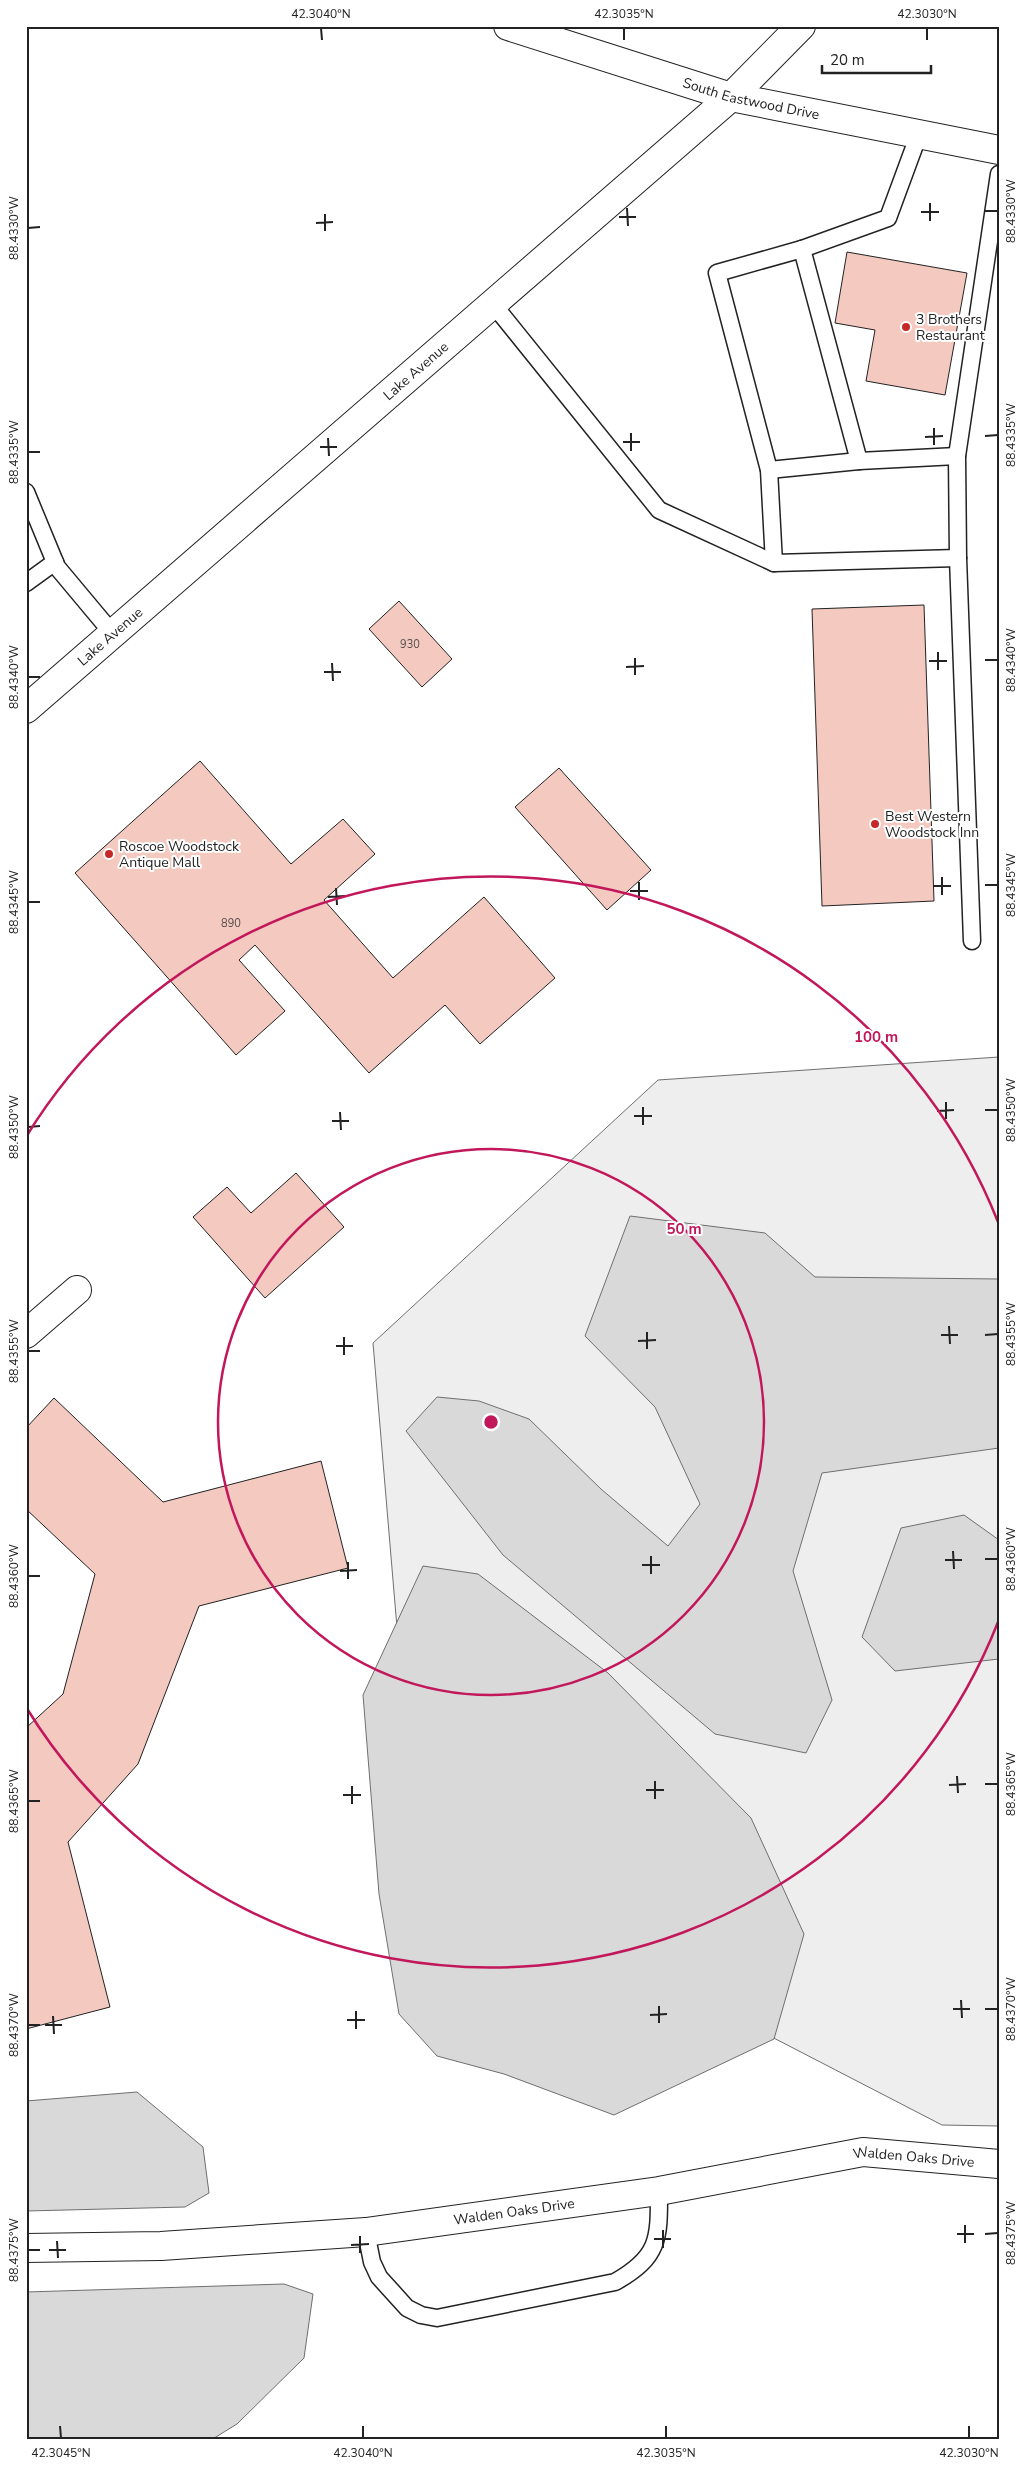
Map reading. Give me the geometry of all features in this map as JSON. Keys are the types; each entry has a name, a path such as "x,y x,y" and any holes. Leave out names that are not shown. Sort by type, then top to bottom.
{"street":[{"name":"South Eastwood Drive","path":"508,26 731,97 999,150"},
{"name":"Lake Avenue","path":"26,709 731,97 801,26"},
{"path":"26,1334 77,1290"},
{"name":"Walden Oaks Drive","path":"26,2248 161,2246 366,2232 659,2191 863,2152 999,2164"}],"lane":[{"path":"774,563 769,470 717,273 802,249 888,218 919,134"},
{"path":"972,941 958,558 957,456 999,174"},
{"path":"802,249 859,461"},
{"path":"493,304 658,510 774,563 958,558"},
{"path":"769,470 859,461 957,456"},
{"path":"26,492 54,562 113,634"},
{"path":"26,583 54,562"},
{"path":"366,2232 372,2262 379,2277 407,2308 421,2315 437,2318 615,2282 632,2273 644,2262 657,2242 659,2191"}],"shaded area":[{"path":"999,1057 999,2126 942,2125 416,1853 373,1343 658,1080"},
{"path":"630,1216 765,1233 815,1277 999,1279 999,1448 822,1473 793,1571 832,1700 806,1753 715,1734 503,1555 406,1431 437,1397 479,1401 529,1419 601,1489 668,1546 700,1504 655,1407 585,1336"},
{"path":"964,1515 999,1540 999,1659 895,1671 862,1637 901,1528"},
{"path":"423,1566 478,1574 608,1673 751,1818 804,1934 774,2039 614,2115 504,2074 437,2056 399,2014 379,1894 363,1695"},
{"path":"137,2092 203,2147 209,2193 185,2207 26,2211 26,2101"},
{"path":"284,2284 313,2294 304,2358 237,2424 211,2440 26,2440 26,2292"}],"building":[{"name":"3 Brothers Restaurant","path":"847,252 967,273 945,395 866,381 875,330 835,323"},
{"path":"399,601 452,659 422,687 369,629"},
{"name":"Best Western Woodstock Inn","path":"924,605 934,901 822,906 812,609"},
{"path":"200,761 291,864 343,819 375,854 324,900 393,978 484,897 555,978 480,1044 445,1005 369,1073 255,945 239,960 285,1011 236,1055 75,873"},
{"path":"559,768 651,870 607,910 515,807"},
{"path":"296,1173 344,1227 265,1298 193,1217 227,1187 251,1213"},
{"path":"54,1398 163,1502 321,1461 348,1568 199,1606 138,1764 68,1842 110,2007 26,2029 26,1728 63,1694 95,1574 26,1509 26,1428"}],"place":[{"name":"3 Brothers Restaurant","path":"906,327"},
{"name":"Best Western Woodstock Inn","path":"875,824"},
{"name":"Roscoe Woodstock Antique Mall","path":"109,854"}]}
